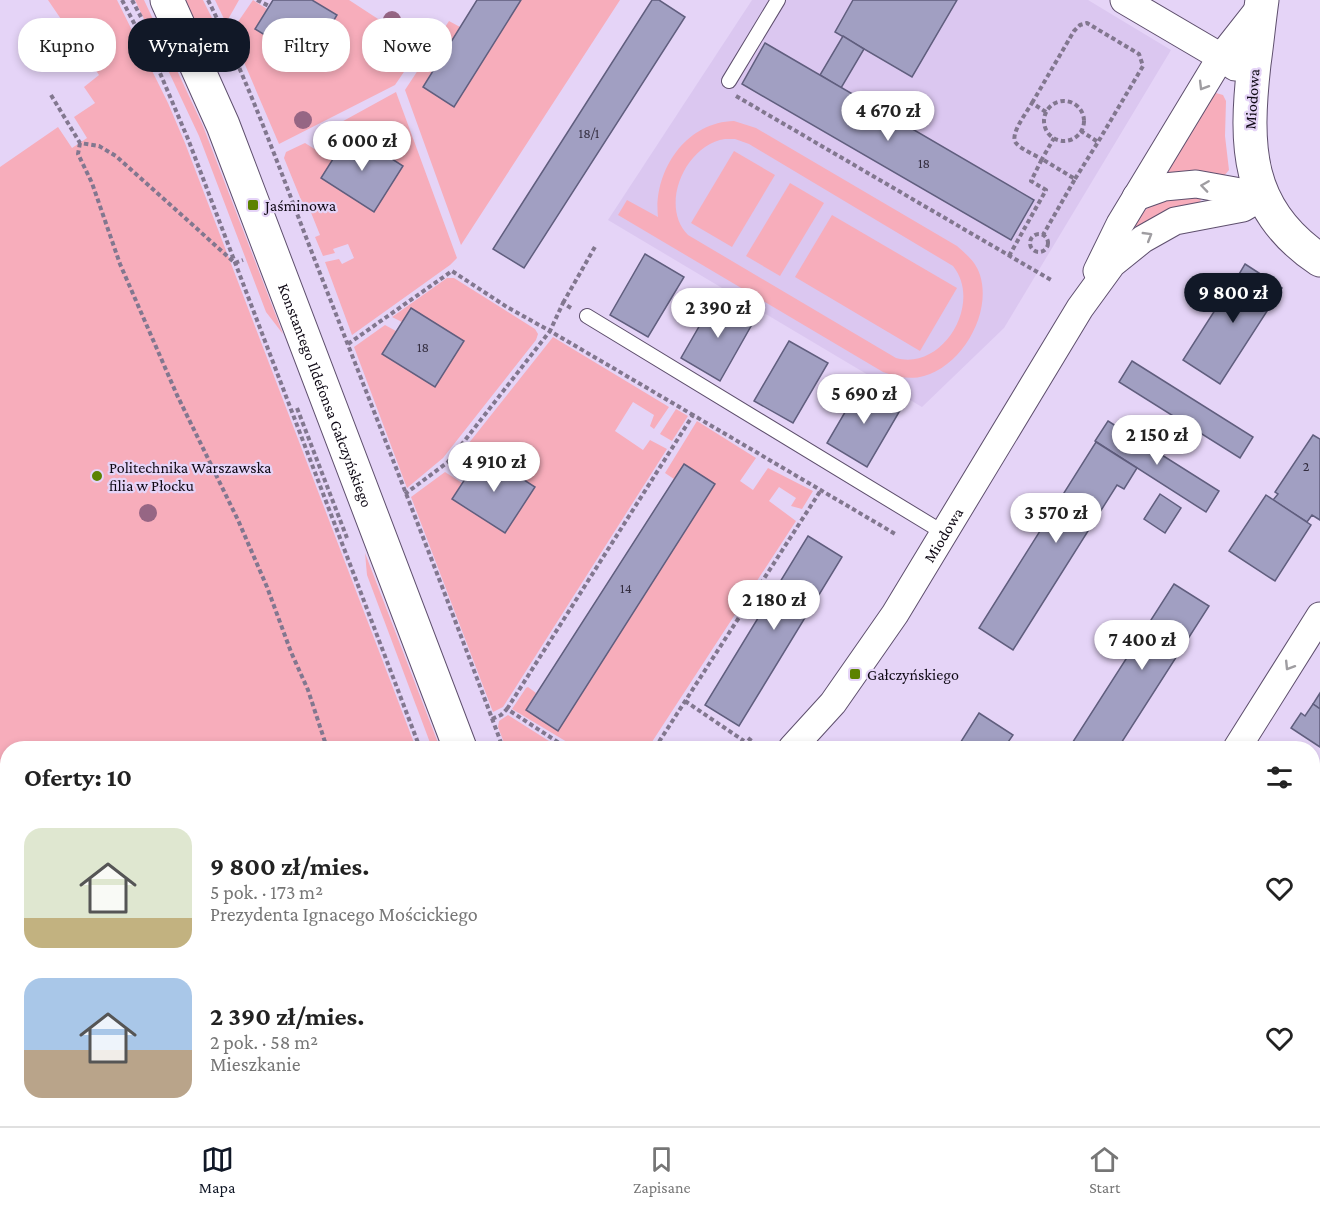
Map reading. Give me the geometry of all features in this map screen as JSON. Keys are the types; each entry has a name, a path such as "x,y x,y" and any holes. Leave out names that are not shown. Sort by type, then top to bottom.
{"street":[{"name":"Konstantego Ildefonsa Gałczyńskiego","path":"159,0 170,18"},
{"name":"Konstantego Ildefonsa Gałczyńskiego","path":"167,0 175,18"},
{"path":"1124,0 1221,57 1252,80"},
{"path":"1080,308 1120,224 1136,197 1221,57 1262,2"},
{"name":"Miodowa","path":"1262,2 1252,80 1249,140 1251,154 1263,196 1280,223 1291,237 1320,260"},
{"name":"Konstantego Ildefonsa Gałczyńskiego","path":"199,72 223,125 457,741"},
{"path":"1136,197 1164,187 1196,184 1263,196"},
{"path":"1080,308 1112,264 1143,239 1175,221 1243,208 1263,196"},
{"name":"Miodowa","path":"798,741 833,703 895,614 1080,308"},
{"path":"1241,741 1319,619"}],"lane":[{"path":"729,81 778,0"},
{"path":"587,316 944,533"}],"path":[{"path":"122,0 176,108 417,741"},
{"path":"208,0 248,86 272,145 500,741"},
{"path":"257,0 269,6"},
{"path":"1043,235 1143,66 1139,54 1087,23 1080,25 1065,45 1014,137 1018,145 1075,179"},
{"path":"729,81 724,89 1052,280"},
{"path":"51,95 80,143 78,153 92,183 120,264 177,395 243,530 308,690 325,741"},
{"path":"1064,101 1072,103 1079,108 1083,116 1081,132 1070,141 1054,138 1047,132 1044,124 1046,112 1056,103 1064,101"},
{"path":"1032,103 1046,112"},
{"path":"1081,132 1098,142"},
{"path":"1009,256 1046,190 1031,181 1054,138"},
{"path":"80,143 99,146 116,156 235,263"},
{"path":"1043,235 1048,243 1047,248 1044,251 1035,251 1030,244 1031,239 1034,236 1043,235"},
{"path":"405,494 448,462 550,331 596,244"},
{"path":"235,263 243,260"},
{"path":"348,344 452,271 507,307 897,535"},
{"path":"563,303 587,316"},
{"path":"492,719 507,709 693,415"},
{"path":"659,741 821,490"},
{"path":"685,701 748,741"},
{"path":"507,709 556,741"}],"shaded area":[{"path":"48,0 117,0 128,22 128,72 153,72 168,103 413,741 0,741 0,167 58,127 72,148 87,138 74,117 95,103 84,87 99,75 97,72 116,72 116,18 60,18"},
{"path":"135,0 144,0 152,18 143,18"},
{"path":"183,0 203,0 212,18 192,18"},
{"path":"215,0 239,0 229,18 224,18"},
{"path":"253,0 267,9 255,29 262,28 262,72 350,72 350,18 319,18 337,15 312,0 349,0 377,18 362,18 362,72 404,72 395,85 279,144 248,72 250,72 250,18 241,18"},
{"path":"521,0 620,0 461,245 405,90 417,72 432,72 423,87 440,72 452,72 452,61"},
{"path":"752,0 1088,0 1171,50 1004,328 922,407 608,220"},
{"path":"452,23 460,27 452,40"},
{"path":"169,72 178,72 203,126 283,334 266,312 199,136"},
{"path":"396,92 457,258 352,335 325,262 339,259 342,264 354,258 348,244 333,249 335,253 323,256 315,237 320,235 310,210 306,212 284,158 286,152 305,143 332,160 338,150 316,136"},
{"path":"1216,93 1223,95 1226,101 1225,136 1229,170 1224,176 1164,176 1210,97"},
{"path":"734,121 756,128 957,246 968,256 980,275 983,290 982,305 971,336 951,361 938,370 914,378 883,372 618,215 627,200 658,217 661,183 676,152 701,130 716,124","holes":["725,139 735,139 749,144 953,266 961,281 963,298 961,315 943,344 929,354 913,359 896,358 688,235 680,223 676,209 676,193 681,178 688,164 698,152"]},
{"path":"734,151 775,175 732,247 691,223"},
{"path":"790,183 824,203 780,276 746,256"},
{"path":"1197,195 1201,199 1199,206 1137,227 1133,224 1153,204 1168,198"},
{"path":"832,215 957,288 920,351 795,277"},
{"path":"447,278 454,278 535,329 538,334 536,340 443,458 407,488 354,347 385,325 396,331 382,354 435,387 464,341 411,308 402,322 392,317"},
{"path":"553,337 669,407 654,429 650,426 654,415 633,402 615,431 643,450 650,440 667,449 503,707 493,712 411,497 445,472 462,483 452,499 469,473 453,463"},
{"path":"676,409 688,416 672,441 660,434"},
{"path":"697,421 756,458 740,481 753,490 768,468 813,491 802,509 791,506 796,498 779,487 769,501 796,521 653,741 565,741 512,709 528,687 536,693 526,710 558,731 714,484 684,464 674,479 665,473"},
{"path":"365,553 437,741 429,741 367,575"},
{"path":"508,715 549,741 503,741 498,727 499,721"}],"building":[{"path":"273,0 312,0 337,15 335,18 262,18 262,33 255,29"},
{"path":"477,0 521,0 454,107 423,87 432,72 452,72 452,40"},
{"path":"652,0 659,0 685,17 524,268 493,249"},
{"path":"853,0 957,0 912,77 835,32"},
{"path":"843,36 864,49 841,88 820,75"},
{"path":"765,43 1034,200 1011,240 742,84"},
{"path":"350,132 403,166 374,212 321,178"},
{"path":"645,254 684,277 648,337 610,315"},
{"path":"1245,264 1282,288 1220,384 1183,360 1217,307 1219,308"},
{"path":"716,297 755,319 720,381 681,358"},
{"path":"411,308 464,341 435,387 382,354"},
{"path":"789,341 828,363 793,423 754,401"},
{"path":"1132,361 1253,437 1240,458 1119,382"},
{"path":"862,383 902,407 867,467 827,443"},
{"path":"1108,421 1219,491 1206,512 1095,441"},
{"path":"1313,435 1320,439 1320,520 1312,515 1307,522 1273,500 1278,494 1275,492"},
{"path":"1096,442 1137,468 1124,489 1117,485 1013,650 979,628"},
{"path":"482,453 535,487 505,533 452,499"},
{"path":"684,464 715,484 558,731 526,710"},
{"path":"1160,494 1181,508 1165,533 1144,519"},
{"path":"1266,495 1311,525 1275,581 1229,551"},
{"path":"808,536 842,557 739,726 705,705"},
{"path":"1174,584 1209,606 1122,741 1073,741"},
{"path":"1320,693 1320,709 1313,704"},
{"path":"1313,704 1320,709 1320,741 1311,741 1291,728 1301,713 1305,716"},
{"path":"979,713 1013,735 1009,741 961,741"}],"place":[{"name":"Jaśminowa","path":"253,205"},
{"name":"Politechnika Warszawska filia w Płocku","path":"97,476"},
{"name":"Gałczyńskiego","path":"855,674"}]}
